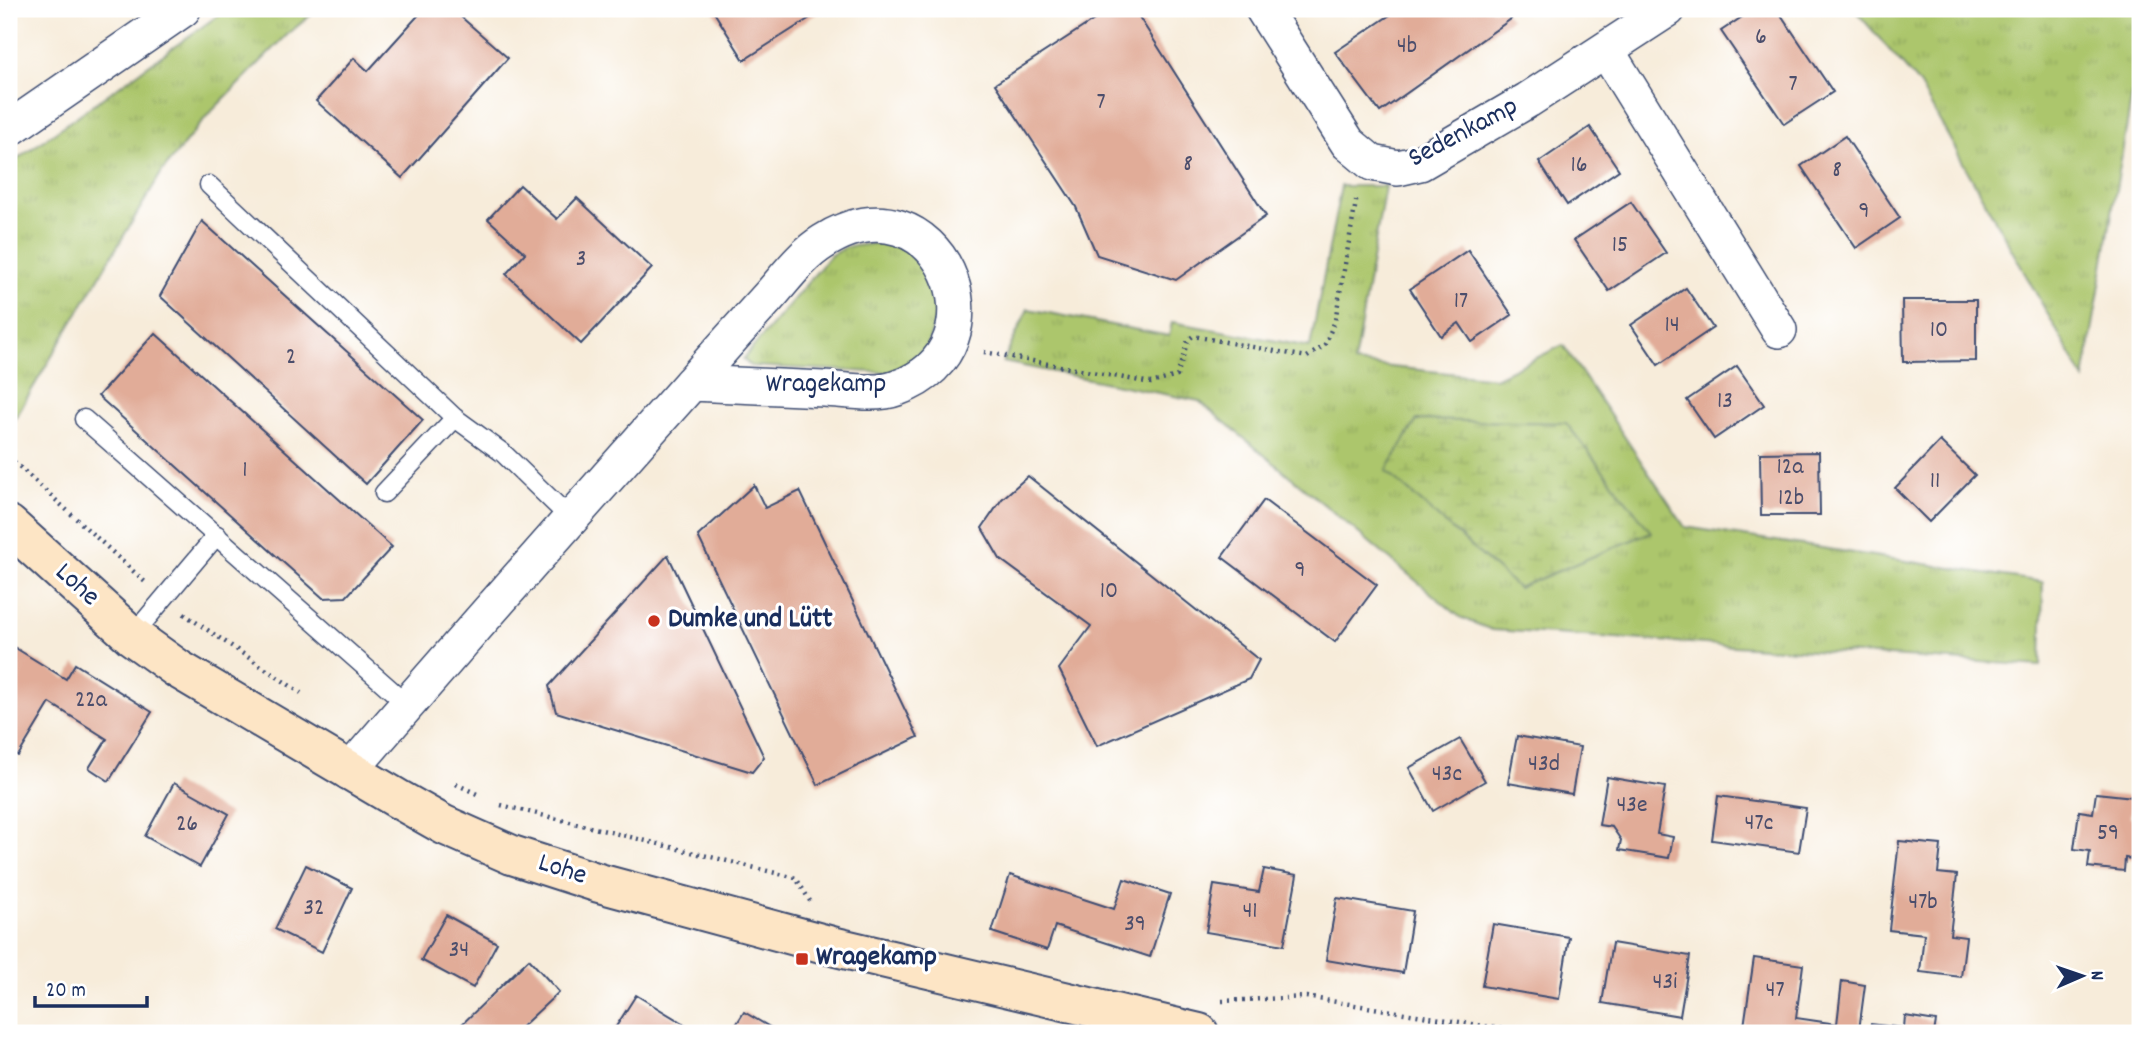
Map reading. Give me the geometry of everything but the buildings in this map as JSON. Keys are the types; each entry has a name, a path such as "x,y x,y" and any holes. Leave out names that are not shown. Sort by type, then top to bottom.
{"main road":[{"name":"Lohe","path":"9,525 132,636 178,669 349,772 444,825 512,855 599,883 836,947 1205,1017"}],"street":[{"path":"9,129 183,9"},
{"name":"Sedenkamp","path":"1263,9 1348,144 1372,163 1398,168 1420,163 1528,100 1668,9"},
{"path":"1606,50 1779,330"},
{"name":"Wragekamp","path":"349,772 570,518 691,383 807,254 834,236 879,225 907,230 925,240 944,261 955,296 956,318 950,341 930,367 895,389 856,391 691,383"}],"lane":[{"path":"209,185 455,418 503,453 570,518"},
{"path":"384,493 455,418"},
{"path":"84,419 408,705"},
{"path":"132,636 217,535"}],"path":[{"path":"950,341 1006,357 1151,383 1171,380 1181,372 1188,340 1201,336 1307,358 1324,346 1335,321 1357,195 1372,163"},
{"path":"1205,1017 1306,998 1527,1033"}],"green space":[{"path":"227,9 318,9 288,34 206,117 163,170 9,428 9,165"},
{"path":"1854,9 2140,11 2140,47 2084,379 1919,84"},
{"path":"1341,186 1385,186 1354,363 1495,378 1563,345 1685,527 2043,582 2041,666 1492,630 1461,618 1199,401 1003,362 1028,309 1169,336 1172,322 1310,347"},
{"path":"878,243 907,249 935,281 938,310 927,348 895,373 750,366 743,359 831,255 846,247"},
{"path":"1417,420 1566,423 1651,532 1518,588 1386,471"}],"place":[{"name":"Dumke und Lütt","path":"654,621"},
{"name":"Wragekamp","path":"802,959"}]}
